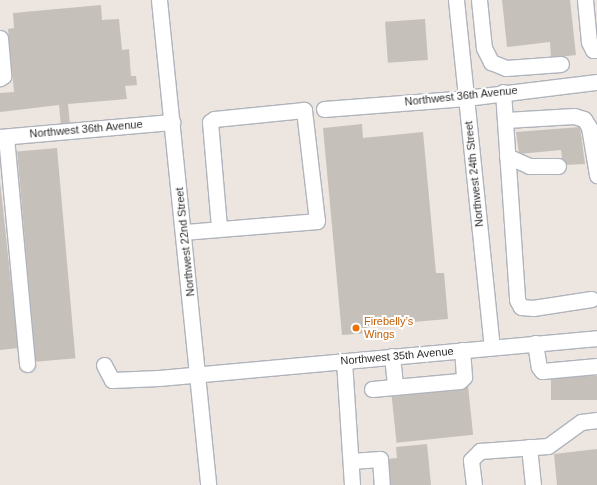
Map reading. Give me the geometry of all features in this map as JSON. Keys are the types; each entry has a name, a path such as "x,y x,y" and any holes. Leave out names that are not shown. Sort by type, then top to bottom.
{"street":[{"name":"Northwest 22nd Street","path":"160,0 208,485"},
{"name":"Northwest 24th Street","path":"456,0 492,347"},
{"path":"479,0 484,48 492,62 506,68 561,64"},
{"path":"585,0 589,42 593,50 597,50"},
{"path":"0,38 3,76 0,78"},
{"name":"Northwest 36th Avenue","path":"324,109 466,98 503,92 597,82"},
{"path":"503,92 506,120 506,156 517,300 521,307 533,308 591,299"},
{"path":"184,232 317,221 304,110 214,119 210,122 219,228"},
{"path":"506,120 574,116 584,118 589,127 595,154 597,175"},
{"name":"Northwest 36th Avenue","path":"3,137 84,136 172,122"},
{"path":"3,137 27,364"},
{"path":"506,156 529,166 558,166"},
{"name":"Northwest 35th Avenue","path":"104,365 112,380 198,374 597,338"},
{"path":"535,343 539,367 542,371 597,366"},
{"path":"372,389 460,381 464,377 462,350"},
{"path":"392,356 394,387"},
{"path":"344,361 352,485"},
{"path":"474,485 471,460 480,451 548,446 581,422 597,420"},
{"path":"529,447 533,485"},
{"path":"351,461 380,459 382,485"}],"building":[{"path":"502,0 570,0 576,55 551,58 550,42 507,47"},
{"path":"101,5 102,20 119,19 122,50 129,49 131,76 136,76 137,85 125,86 127,99 68,104 70,125 61,126 59,105 0,112 0,93 14,92 8,29 14,28 13,13"},
{"path":"425,19 428,60 388,63 385,22"},
{"path":"362,124 363,138 423,132 436,273 444,273 448,319 367,326 368,333 342,335 323,128"},
{"path":"580,127 585,164 563,165 561,150 519,154 516,132"},
{"path":"57,148 75,358 36,362 17,151"},
{"path":"0,181 18,348 0,350"},
{"path":"551,376 597,376 597,400 551,400"},
{"path":"468,386 473,435 397,443 391,394"},
{"path":"427,444 431,485 388,485 386,459 397,458 396,447"},
{"path":"597,449 597,485 557,485 554,454"}],"place":[{"name":"Firebelly’s Wings","path":"356,328"}]}
